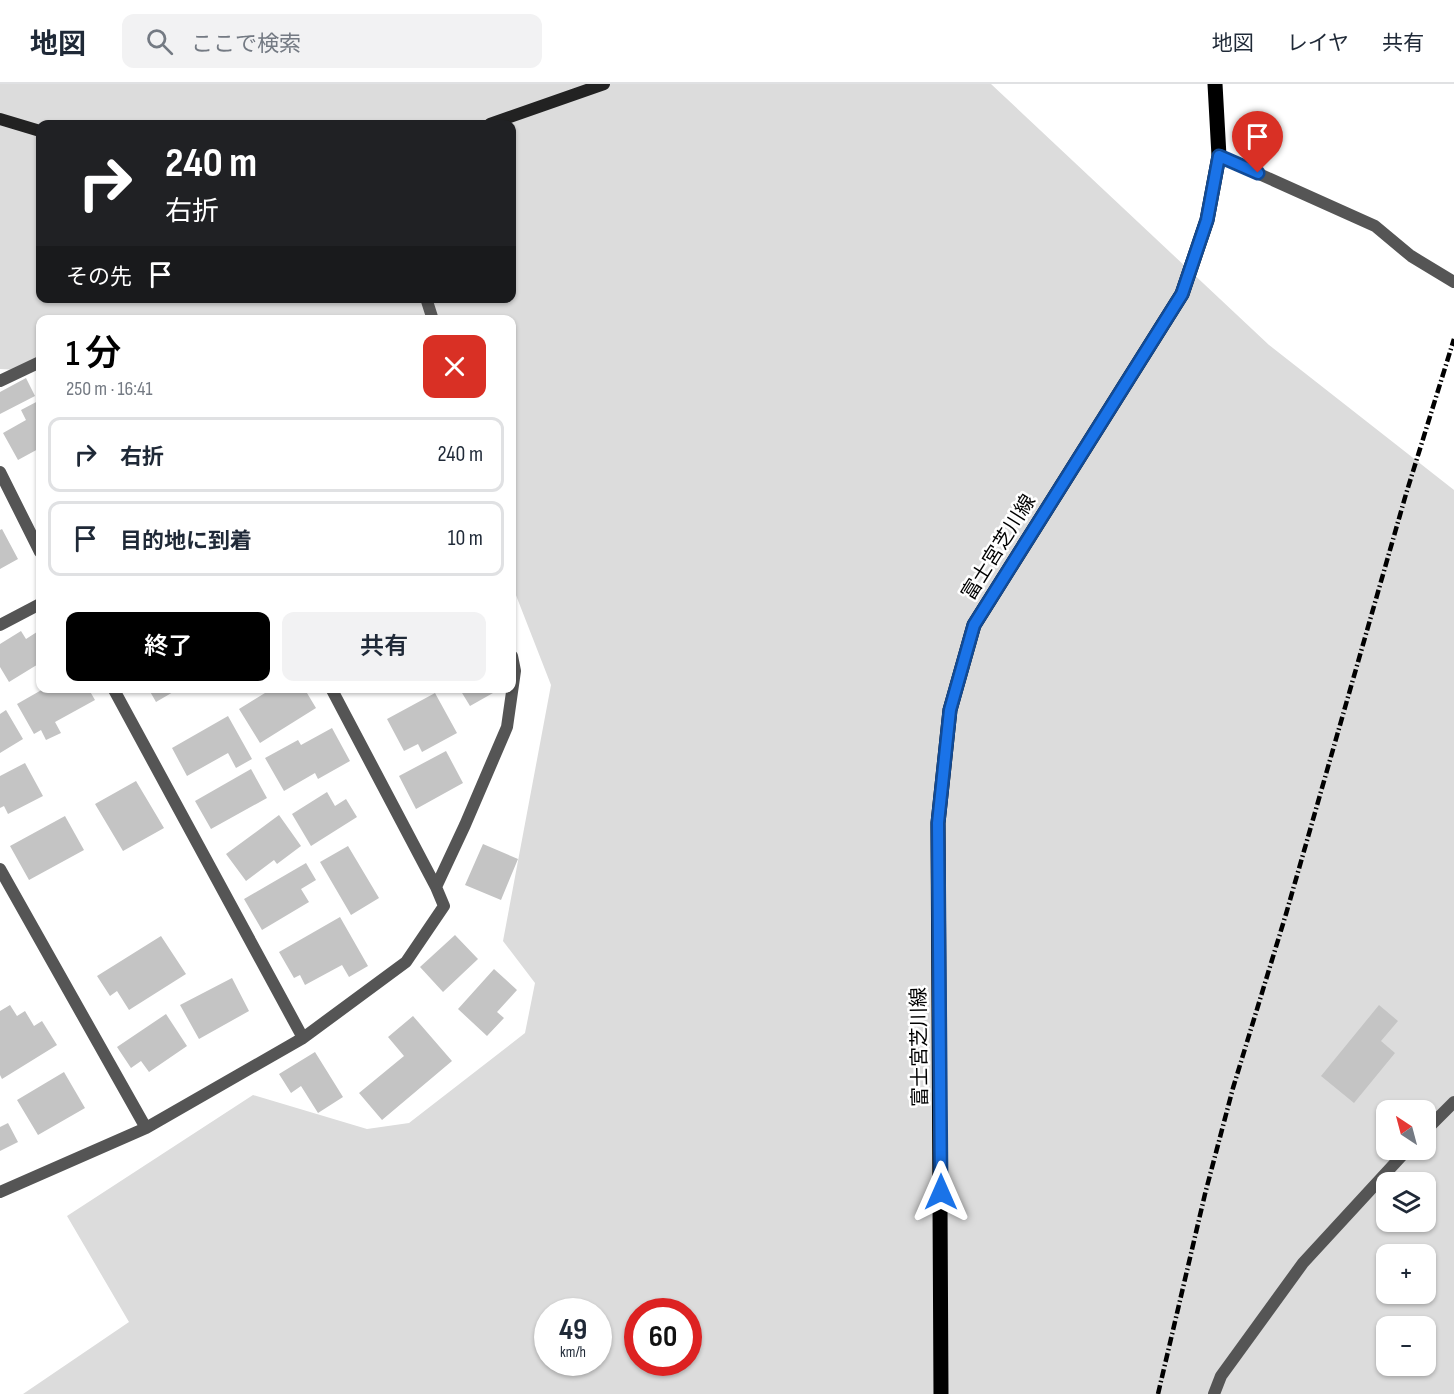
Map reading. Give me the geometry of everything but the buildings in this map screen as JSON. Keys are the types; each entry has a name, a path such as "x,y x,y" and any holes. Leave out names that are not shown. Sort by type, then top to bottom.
{"main road":[{"name":"富士宮芝川線","path":"941,1394 938,823 950,710 974,625 1182,294 1207,220 1219,156 1215,84"}],"street":[{"path":"501,120 604,84"},
{"path":"0,119 36,130"},
{"path":"1219,156 1375,226 1411,256 1454,282"},
{"path":"0,381 36,364"},
{"path":"0,472 36,544"},
{"path":"0,625 36,606"},
{"path":"116,693 303,1038"},
{"path":"0,1192 146,1128 303,1038 405,962 444,906 334,693"},
{"path":"436,887 507,727 512,693"},
{"path":"0,869 146,1128"},
{"path":"1436,1120 1454,1102"},
{"path":"1214,1394 1221,1376 1303,1263 1398,1160"}],"shaded area":[{"path":"0,84 991,84 1269,345 1454,490 1454,1394 23,1394 129,1322 67,1216 253,1095 367,1129 409,1123 525,1033 535,983 503,941 551,685 516,595 516,315 36,315 36,371 0,369"}],"railway":[{"path":"1158,1394 1205,1194 1233,1088 1286,914 1406,494 1454,339"}],"route":[{"path":"941,1192 938,823 950,710 974,625 1182,294 1207,220 1219,156 1258,173"}]}
